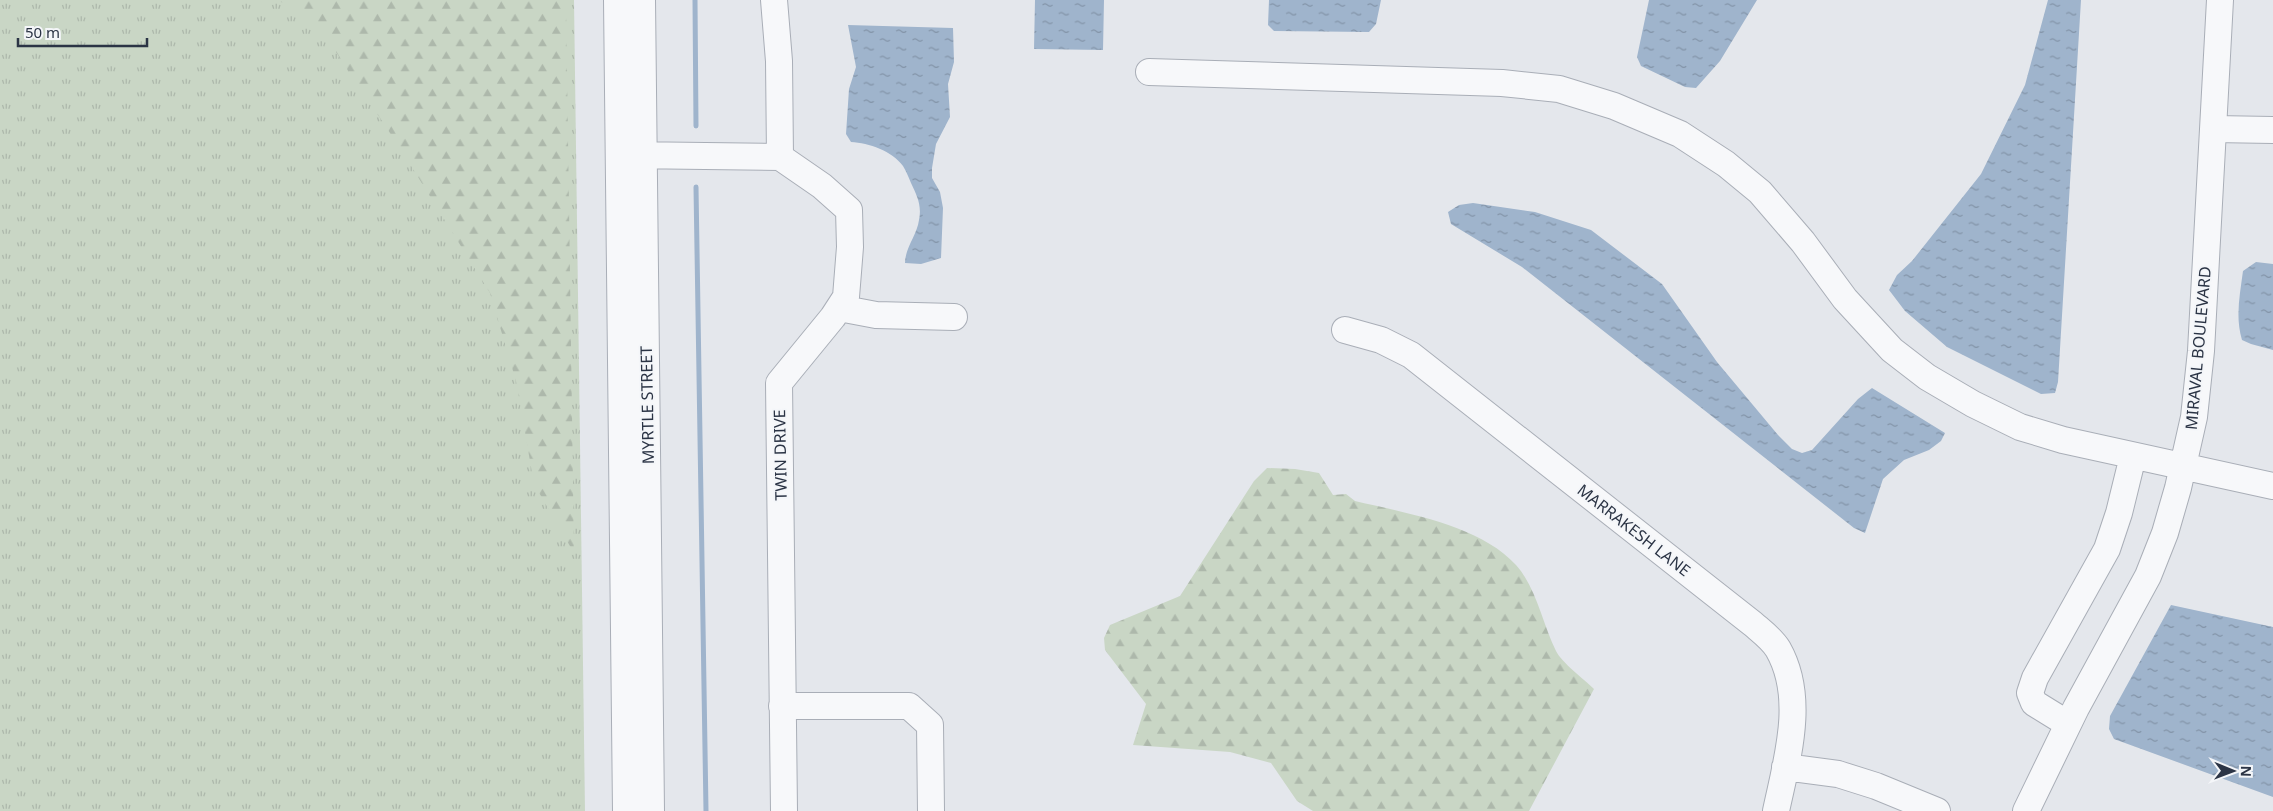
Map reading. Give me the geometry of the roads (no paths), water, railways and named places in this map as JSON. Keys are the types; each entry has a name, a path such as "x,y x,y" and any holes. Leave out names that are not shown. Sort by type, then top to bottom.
{"street":[{"name":"MYRTLE STREET","path":"617,0 631,155 651,811"},
{"name":"MYRTLE STREET","path":"626,811 631,155 642,0"},
{"path":"631,155 780,157 779,61 774,0"},
{"name":"MIRAVAL BOULEVARD","path":"2026,811 2068,724 2148,576 2165,533 2183,466 2194,417 2201,351 2220,0"},
{"path":"1149,72 1502,83 1559,89 1614,106 1680,134 1726,164 1760,192 1803,242 1845,299 1885,343 1928,377 1973,404 2020,427 2063,440 2273,486"},
{"path":"2214,129 2273,130"},
{"name":"TWIN DRIVE","path":"780,157 822,186 849,210 850,247 846,297 779,383 784,811"},
{"path":"838,308 876,315 954,317"},
{"name":"MARRAKESH LANE","path":"1345,330 1381,340 1411,355 1753,624 1777,647 1787,669 1793,699 1792,727 1776,811"},
{"path":"2068,724 2034,703 2030,693 2035,678 2107,549 2119,514 2133,456"},
{"path":"782,706 910,706 930,725 931,811"},
{"path":"1785,767 1838,774 1876,786 1937,811"}],"water":[{"path":"1035,0 1104,0 1103,50 1034,49"},
{"path":"1269,0 1381,0 1376,24 1369,32 1274,31 1268,25"},
{"path":"1649,0 1757,0 1720,61 1696,88 1685,87 1641,66 1637,57"},
{"path":"2048,0 2081,0 2058,382 2055,393 2041,394 1947,347 1905,311 1889,290 1897,275 1912,261 1981,174 2025,85"},
{"path":"848,25 953,28 954,62 948,84 950,117 936,144 932,168 932,178 940,192 943,208 941,258 921,264 905,263 920,215 918,201 907,174 903,166 893,156 872,146 851,142 846,134 849,89 856,67"},
{"path":"1473,203 1535,212 1591,230 1662,284 1717,362 1792,449 1802,453 1812,450 1858,399 1872,388 1945,433 1941,441 1929,450 1904,460 1883,479 1865,533 1854,528 1522,267 1451,224 1448,212 1459,205"},
{"path":"2256,262 2273,264 2273,350 2242,340 2240,331 2239,306 2243,271"},
{"path":"2171,605 2273,627 2273,797 2114,739 2109,729 2110,716"}],"waterway":[{"path":"695,0 696,126"},
{"path":"696,187 706,811"}]}
